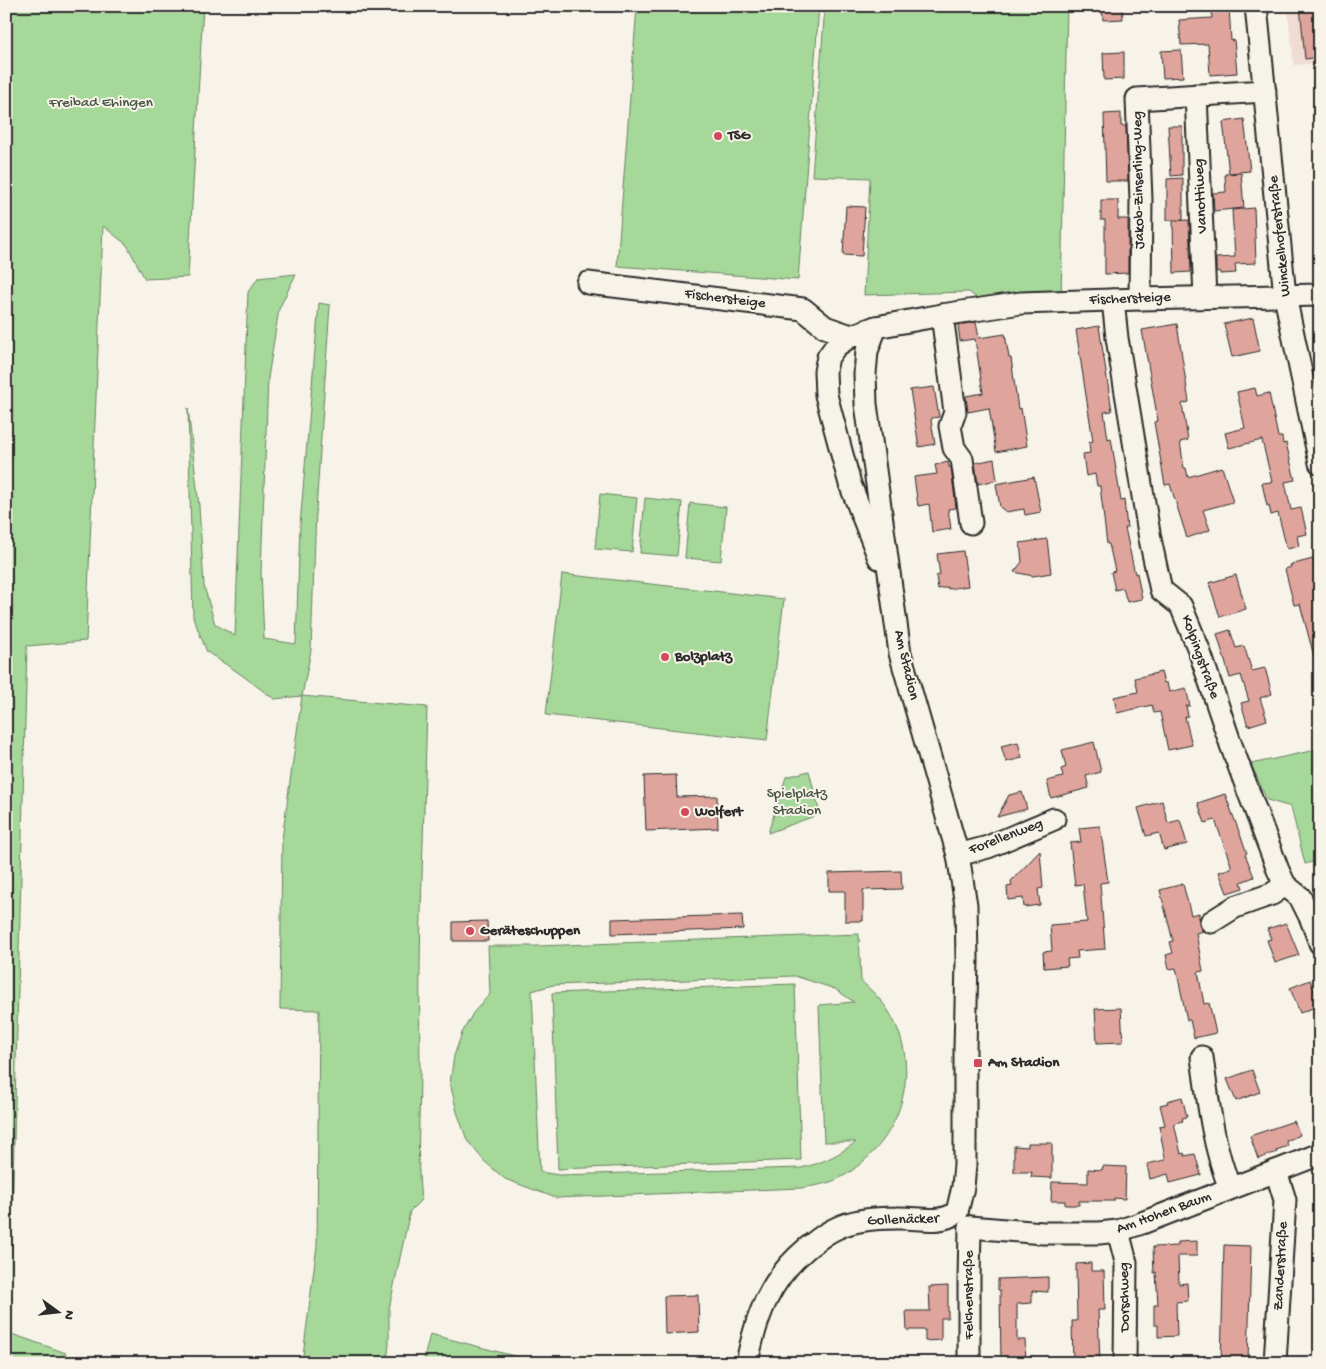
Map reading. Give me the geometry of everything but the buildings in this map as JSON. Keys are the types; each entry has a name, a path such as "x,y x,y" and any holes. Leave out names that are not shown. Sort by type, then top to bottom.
{"street":[{"name":"Winckelhoferstraße","path":"1256,6 1285,296 1320,463"},
{"name":"Jakob-Zinserling-Weg","path":"1140,298 1141,200 1137,99 1265,91"},
{"name":"Vanottiweg","path":"1196,95 1205,298"},
{"name":"Fischersteige","path":"588,283 803,309 825,327 851,336 876,327 1021,303 1140,298 1320,295"},
{"name":"Kolpingstraße","path":"1114,300 1117,338 1143,500 1161,590 1181,606 1199,650 1231,745 1285,885 1300,897 1320,943"},
{"path":"942,315 955,412 950,426 954,448 962,459 971,523"},
{"name":"Am Stadion","path":"876,327 867,351 864,374 869,426 900,652 958,855 966,905 964,1220"},
{"name":"Am Stadion","path":"851,336 836,346 828,357 825,371 826,395 850,484 891,591"},
{"name":"Forellenweg","path":"958,855 988,847 1054,819"},
{"path":"1210,922 1235,907 1272,894 1285,885"},
{"path":"1202,1057 1207,1097 1222,1168 1230,1188"},
{"name":"Am Hohen Baum","path":"964,1220 1043,1233 1118,1231 1320,1154"},
{"name":"Zanderstraße","path":"1275,1363 1285,1200 1276,1171"},
{"name":"Gollenäcker","path":"747,1363 752,1339 770,1290 796,1258 821,1236 838,1227 878,1218 940,1220 949,1218 964,1220"},
{"name":"Felchenstraße","path":"964,1220 968,1280 969,1363"},
{"name":"Dorschweg","path":"1118,1231 1126,1262 1124,1363"}],"shaded area":[{"path":"1287,6 1320,6 1320,63 1294,65"}],"green space":[{"name":"Freibad Ehingen","path":"6,6 203,6 188,277 145,279 127,245 103,226 86,641 27,646 9,1333 66,1353 63,1363 6,1363"},
{"name":"TSG","path":"637,6 819,6 798,280 617,266"},
{"path":"825,6 1067,6 1061,301 989,307 969,292 864,295 870,178 812,176"},
{"path":"296,274 279,309 268,378 261,572 264,639 296,644 300,525 319,303 330,305 316,510 311,650 302,696 274,699 207,652 193,617 188,408 199,506 204,586 215,624 235,636 248,292 258,278"},
{"path":"600,494 637,498 632,552 595,549"},
{"path":"645,498 682,502 677,556 640,553"},
{"path":"690,503 726,507 721,561 685,558"},
{"name":"Bolzplatz","path":"562,574 784,599 767,740 546,715"},
{"path":"302,696 427,707 420,980 418,1152 421,1200 410,1211 389,1309 387,1363 302,1363 317,1245 319,1010 280,1009 282,839"},
{"path":"1320,749 1320,860 1305,864 1291,807 1267,800 1251,764"},
{"name":"Spielplatz Stadion","path":"809,771 820,814 768,833 786,777"},
{"path":"859,934 861,981 880,999 889,1012 904,1050 906,1070 904,1090 899,1109 891,1127 880,1144 866,1159 847,1174 827,1183 801,1188 556,1198 505,1179 484,1161 467,1140 457,1112 450,1083 454,1056 462,1033 473,1013 490,994 488,946 538,946","holes":["795,976 835,989 854,1002 819,1005 824,1142 856,1142 843,1151 823,1161 801,1168 559,1175 540,1172 532,991 553,985"]},
{"path":"795,984 801,1160 558,1169 552,993"},
{"path":"430,1334 541,1363 423,1363"}],"place":[{"name":"TSG","path":"718,136"},
{"name":"Bolzplatz","path":"665,657"},
{"name":"Wolfert","path":"685,812"},
{"name":"Geräteschuppen","path":"470,931"},
{"name":"Am Stadion","path":"978,1063"}]}
